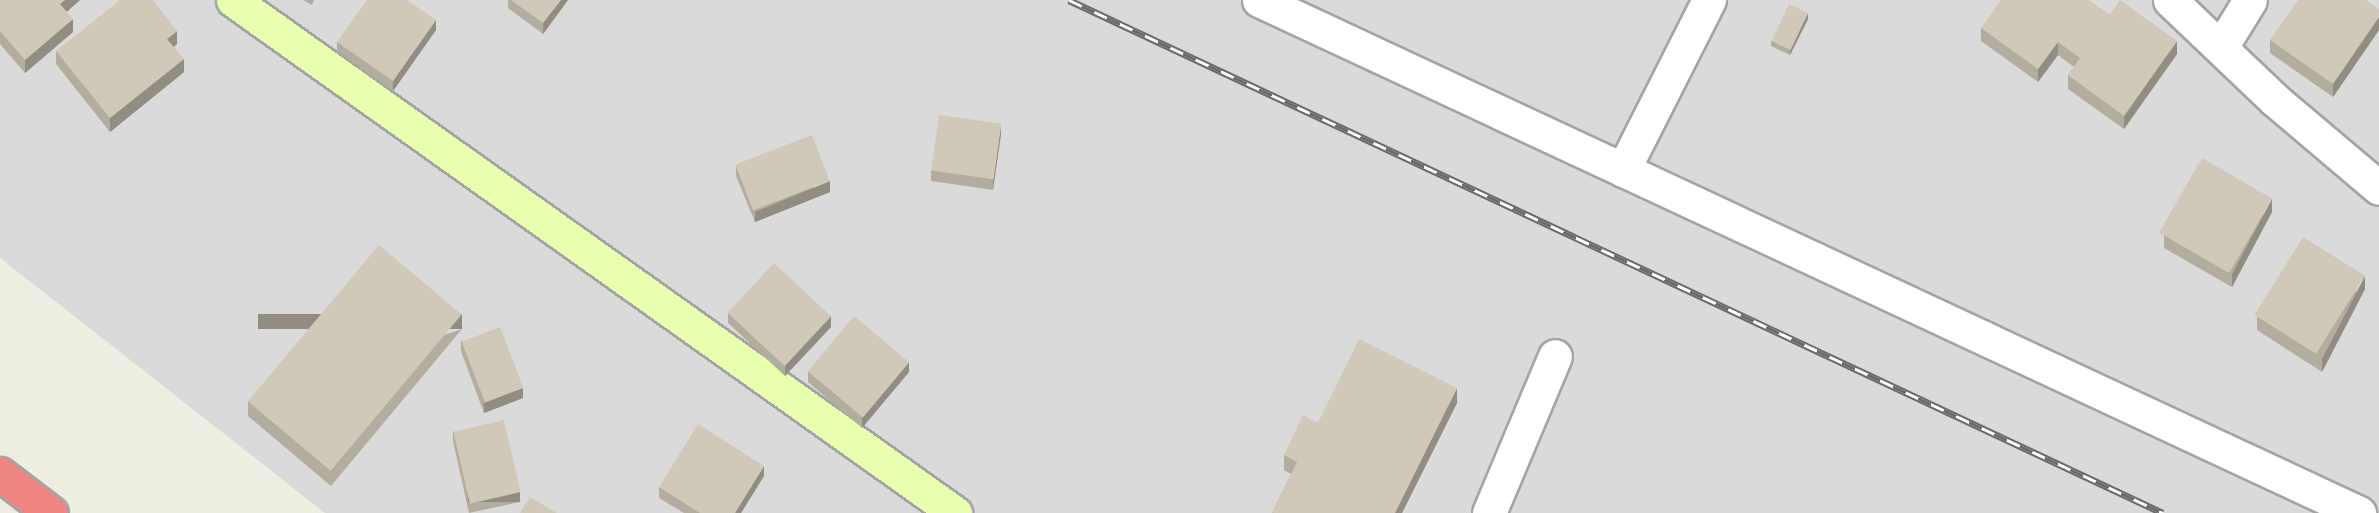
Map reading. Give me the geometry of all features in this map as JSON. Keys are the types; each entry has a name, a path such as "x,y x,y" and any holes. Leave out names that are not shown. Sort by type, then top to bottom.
{"highway":[{"path":"0,474 51,513"}],"street":[{"path":"233,0 955,513"},
{"path":"1258,0 2359,513"},
{"path":"1623,170 1709,0"},
{"path":"2170,0 2275,100 2379,188"},
{"path":"2221,47 2250,0"},
{"path":"1489,513 1555,356"}],"shaded area":[{"path":"0,0 2379,0 2379,513 325,513 0,258"}],"building":[{"path":"0,0 65,0 60,4 73,19 25,60 0,31"},
{"path":"120,0 153,0 177,31 167,39 184,59 110,118 56,51"},
{"path":"367,0 407,0 436,20 393,81 337,42"},
{"path":"511,0 561,0 543,23"},
{"path":"2001,0 2089,0 2110,15 2120,0 2177,41 2124,116 2068,75 2080,58 2058,42 2038,69 1981,28"},
{"path":"2298,0 2366,0 2379,9 2379,17 2333,84 2270,40"},
{"path":"1789,4 1808,13 1791,50 1772,41"},
{"path":"939,115 1001,124 994,179 931,170"},
{"path":"812,135 830,181 753,210 735,164"},
{"path":"2202,158 2272,198 2229,273 2159,232"},
{"path":"2303,237 2365,276 2316,354 2254,315"},
{"path":"379,245 462,314 331,471 248,401"},
{"path":"774,263 831,316 785,366 728,313"},
{"path":"854,316 909,362 863,417 808,371"},
{"path":"500,327 523,388 485,402 462,342"},
{"path":"1359,339 1457,388 1395,513 1272,513 1297,462 1284,455 1303,415 1318,423"},
{"path":"504,420 521,492 470,504 453,432"},
{"path":"698,424 764,466 735,513 700,513 659,487"},
{"path":"530,497 557,513 520,513"}],"railway":[{"path":"1069,0 2163,513"}]}
